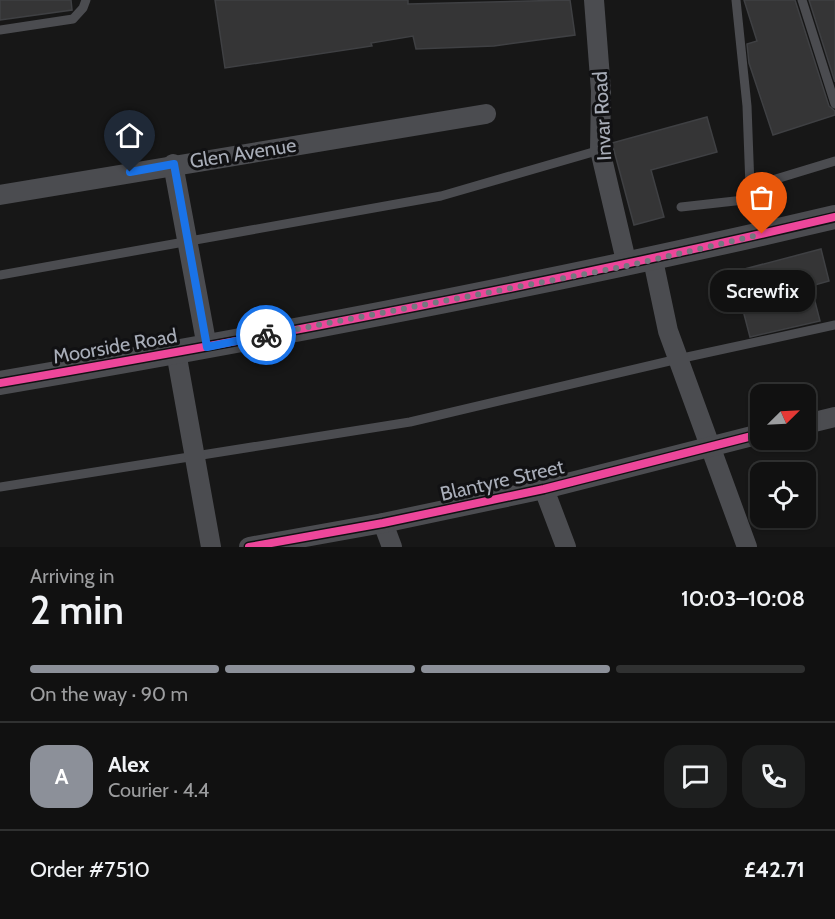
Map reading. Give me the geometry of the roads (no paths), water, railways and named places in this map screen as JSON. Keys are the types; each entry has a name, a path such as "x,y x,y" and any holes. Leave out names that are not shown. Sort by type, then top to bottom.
{"street":[{"name":"Invar Road","path":"594,0 601,92 600,150 627,266"},
{"name":"Glen Avenue","path":"0,195 174,164 486,114"},
{"path":"174,164 207,347"},
{"name":"Moorside Road","path":"0,383 207,347 627,266 835,217"},
{"path":"653,260 668,331 708,447 747,547"},
{"path":"176,352 211,547"},
{"path":"816,422 835,417"},
{"name":"Blantyre Street","path":"249,547 383,523 544,489 750,436"},
{"path":"544,489 566,547"},
{"path":"383,523 392,547"}],"lane":[{"path":"0,30 73,19 83,8 86,0"},
{"path":"736,0 747,106 750,187 762,234"},
{"path":"802,0 835,104"},
{"path":"0,275 441,196 600,150"},
{"path":"750,187 835,161"},
{"path":"681,207 753,199"},
{"path":"0,488 410,422 678,358 835,325"}],"place":[{"name":"Screwfix","path":"762,234"}]}
